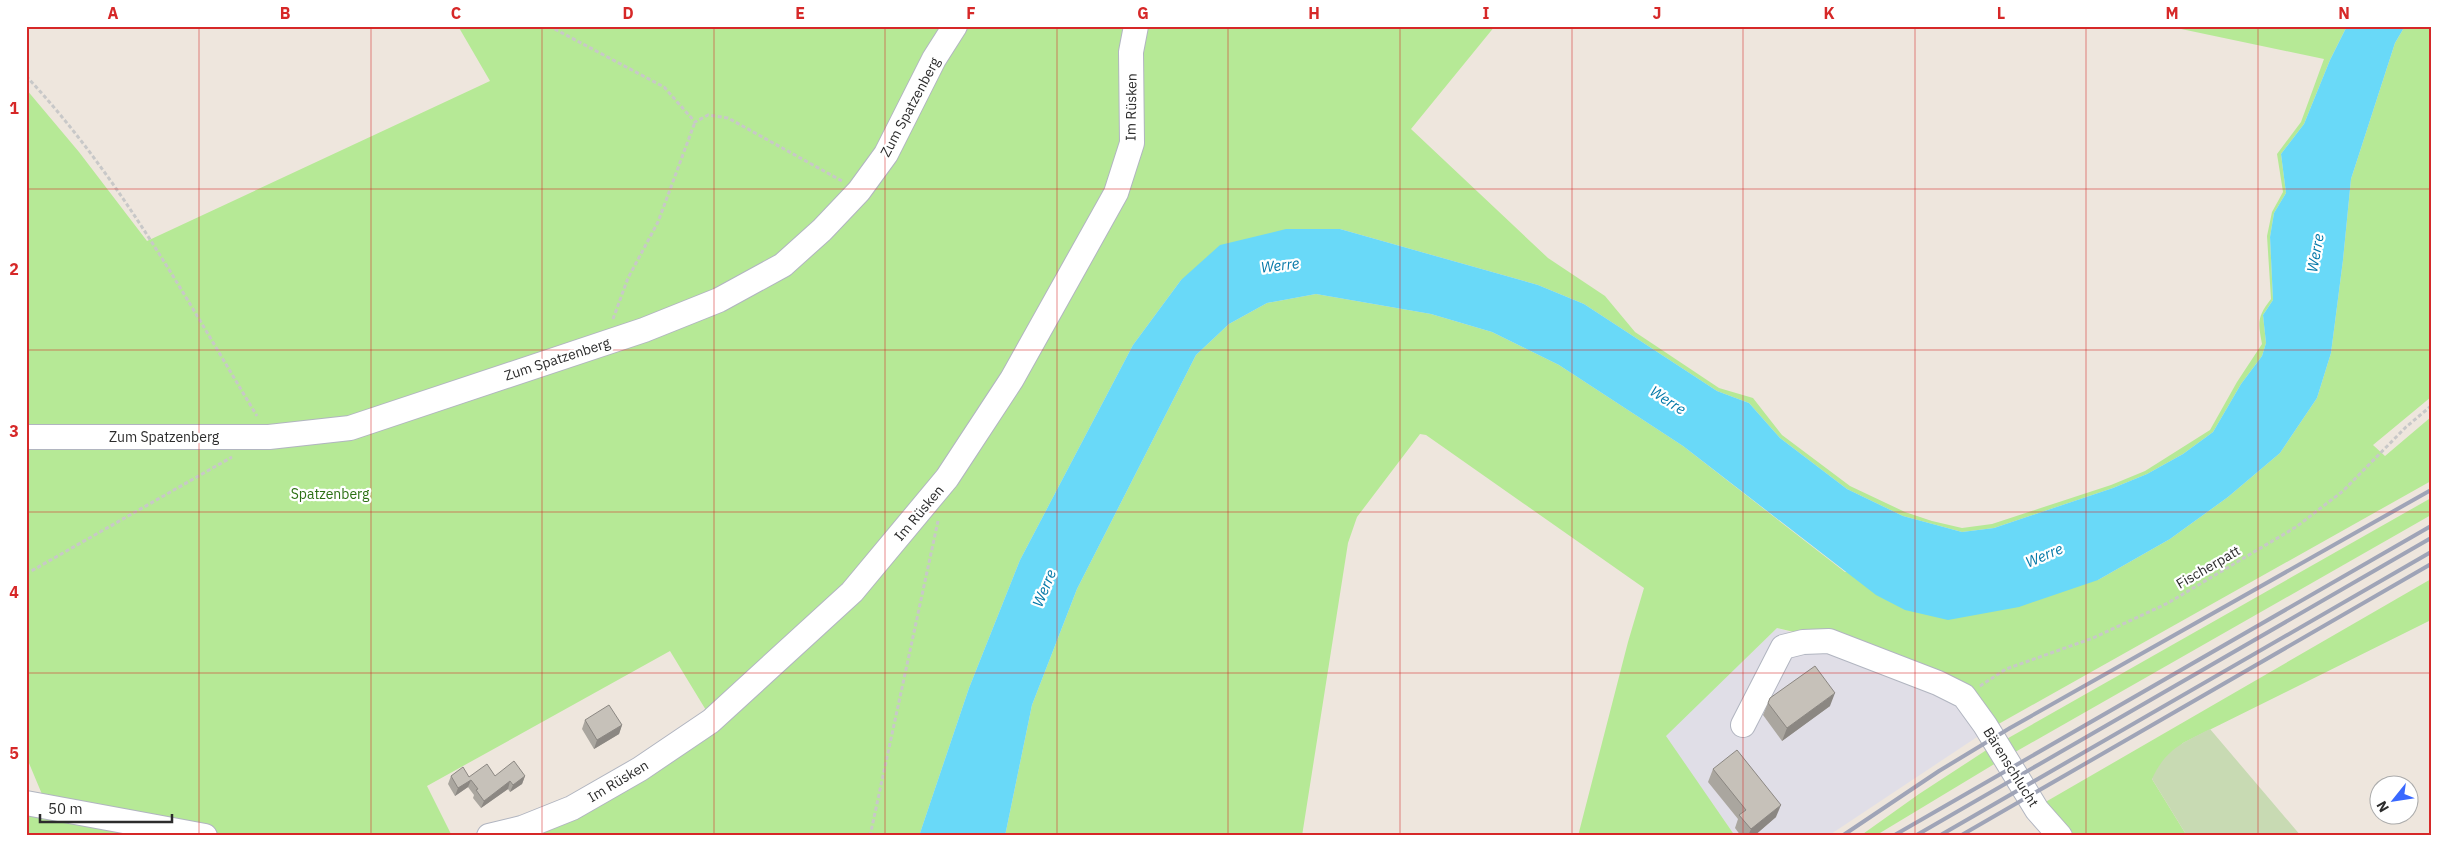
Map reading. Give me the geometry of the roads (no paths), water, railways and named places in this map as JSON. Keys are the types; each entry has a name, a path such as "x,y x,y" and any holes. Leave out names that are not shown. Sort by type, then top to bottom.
{"street":[{"name":"Zum Spatzenberg","path":"26,437 269,437 350,428 605,343 719,300 783,265 822,230 859,191 886,154 934,59 954,26"},
{"name":"Im Rüsken","path":"490,836 522,828 572,808 640,769 711,721 852,592 948,478 1012,379 1116,194 1132,143 1131,52 1136,26"},
{"name":"Bärenschlucht","path":"1743,725 1783,647 1803,642 1829,641 1938,683 1964,696 1985,725 2037,810 2060,836"},
{"path":"26,803 205,836"}],"water":[{"name":"Werre","path":"2347,26 2405,26 2395,43 2351,179 2331,353 2317,398 2280,453 2228,497 2170,539 2098,580 2019,607 1948,620 1905,610 1876,595 1683,446 1559,365 1492,332 1431,314 1316,294 1267,303 1229,324 1196,355 1077,589 1032,705 1005,836 919,836 969,688 1020,560 1133,345 1181,280 1220,245 1286,229 1340,229 1538,285 1584,304 1717,391 1749,403 1780,438 1847,489 1903,516 1962,532 1994,528 2113,488 2147,474 2183,454 2213,432 2241,384 2262,356 2266,343 2263,315 2273,300 2270,237 2274,213 2286,193 2281,154 2304,124 2330,60"}],"railway":[{"path":"1842,836 1939,771 2010,728 2431,490"},
{"path":"1893,836 2431,526"},
{"path":"1915,836 2431,538"},
{"path":"1939,836 2431,552"},
{"path":"1960,836 2431,564"}],"park label":[{"name":"Spatzenberg","path":"330,494"}]}
